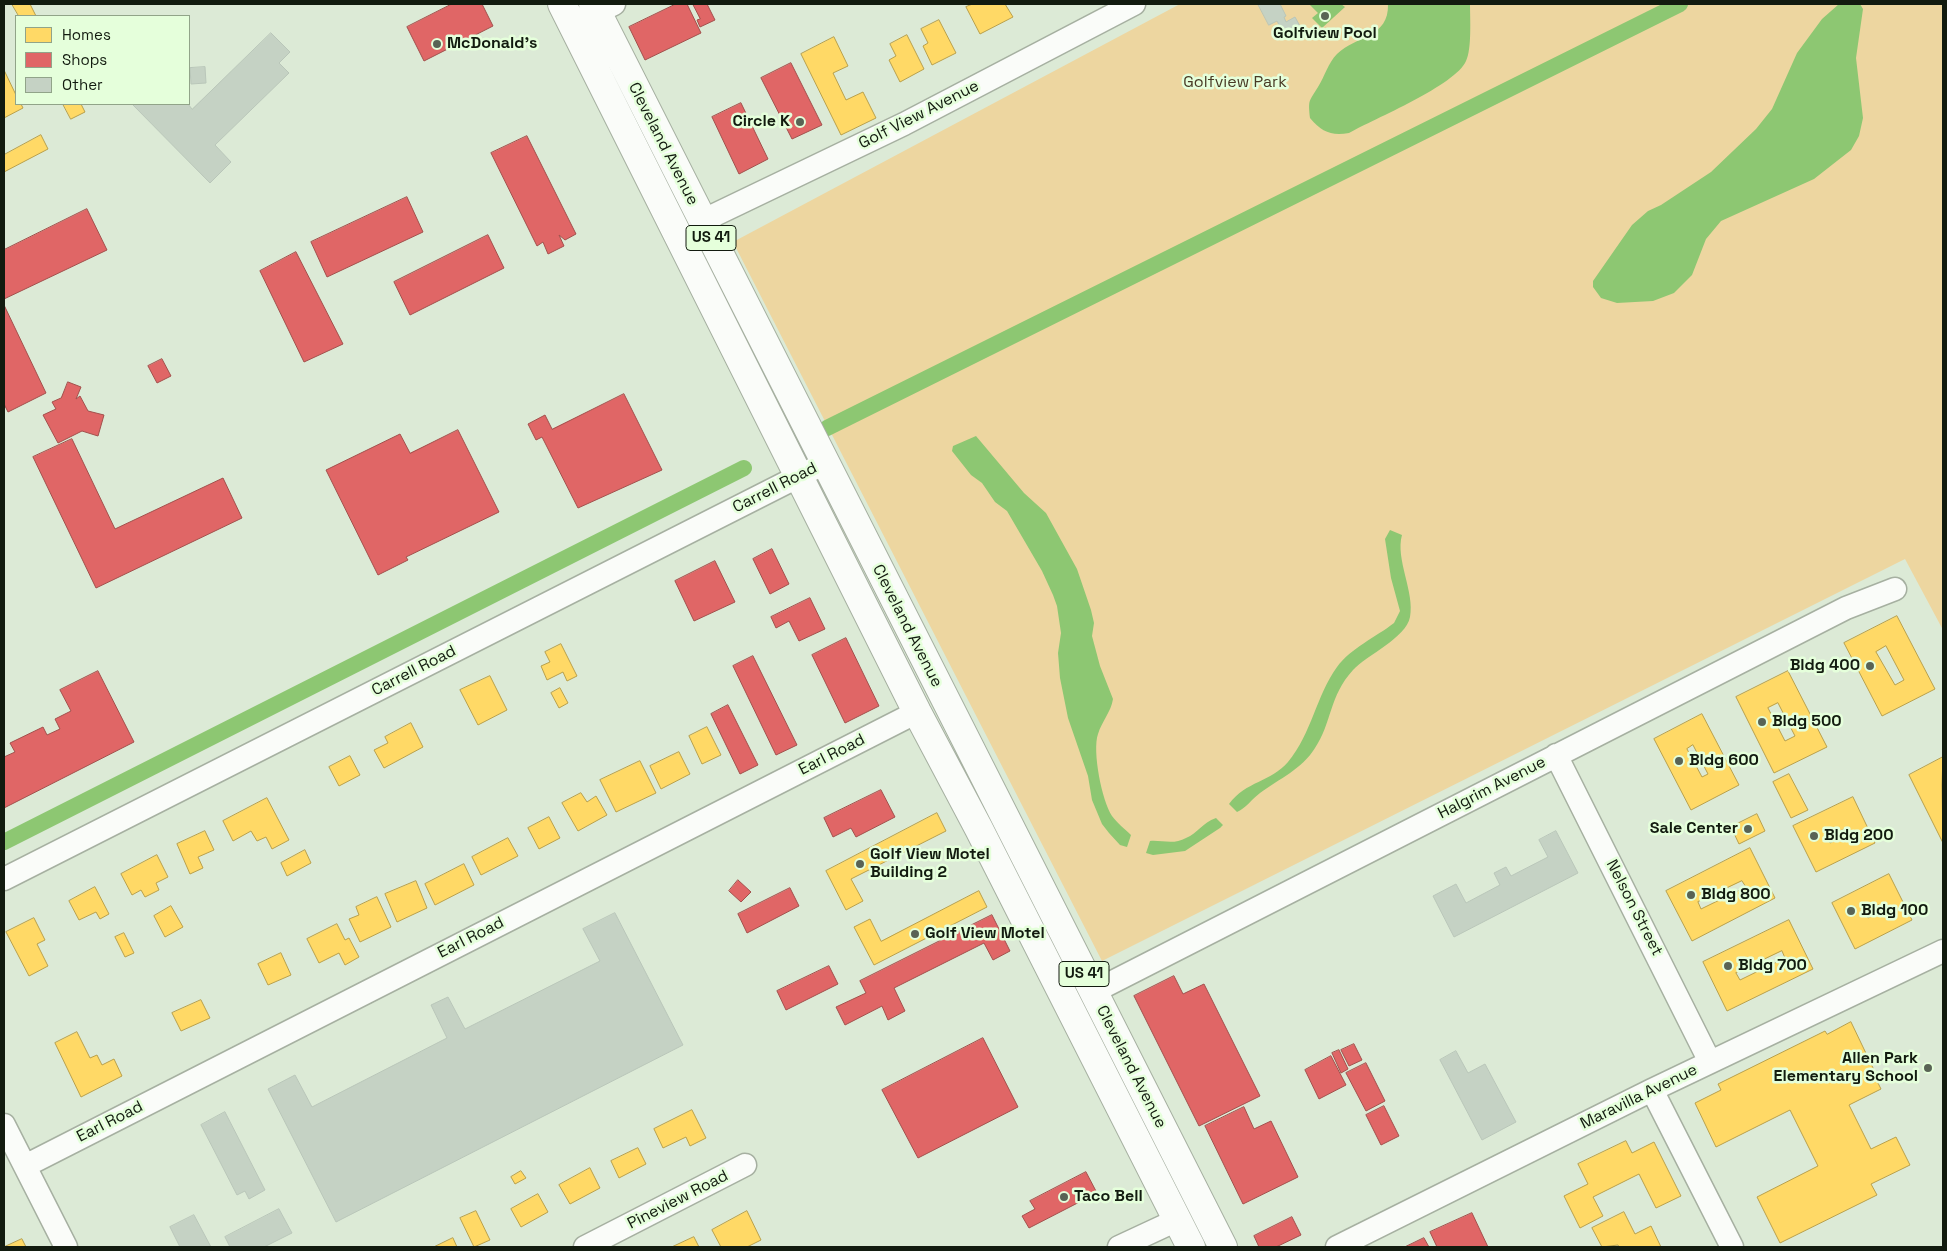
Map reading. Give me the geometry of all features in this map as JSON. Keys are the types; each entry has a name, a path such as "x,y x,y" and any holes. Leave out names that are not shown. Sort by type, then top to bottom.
{"main road":[{"name":"Cleveland Avenue","path":"601,6 702,221 1223,1247"},
{"name":"Cleveland Avenue","path":"567,14 917,712 1191,1247"},
{"path":"1036,943 1060,970 1093,992"},
{"path":"1177,1220 1199,1235 1212,1247"}],"street":[{"name":"Golf View Avenue","path":"702,221 904,124 1134,4"},
{"path":"567,14 601,6"},
{"name":"Carrell Road","path":"4,879 825,464"},
{"name":"Halgrim Avenue","path":"1093,992 1846,608 1895,589"},
{"name":"Earl Road","path":"25,1166 917,712"},
{"name":"Nelson Street","path":"1556,755 1710,1062"},
{"name":"Maravilla Avenue","path":"1337,1247 1652,1090 1943,951"},
{"path":"1652,1090 1732,1247"},
{"path":"4,1125 66,1247"},
{"name":"Pineview Road","path":"585,1247 745,1165"},
{"path":"1119,1247 1177,1220"}],"green space":[{"name":"Golfview Park","path":"1180,4 1943,4 1943,630 1905,559 1102,961 733,242"}],"shaded area":[{"name":"Golfview Pool","path":"1309,4 1341,4 1345,7 1322,28 1312,18 1318,13"},
{"path":"1388,4 1470,4 1470,41 1466,61 1459,70 1431,91 1349,133 1337,134 1327,132 1310,118 1309,104 1311,98 1331,61 1337,54 1378,30 1387,15"},
{"path":"1839,4 1860,4 1863,9 1856,58 1863,118 1859,136 1851,150 1814,179 1721,221 1706,239 1692,275 1674,293 1653,301 1617,303 1601,298 1593,287 1593,281 1632,225 1648,211 1661,205 1711,172 1756,129 1772,109 1797,53 1822,19"},
{"path":"976,436 1024,493 1046,513 1077,569 1091,610 1094,623 1092,636 1100,666 1113,699 1096,742 1099,776 1108,809 1119,824 1131,835 1127,847 1120,845 1102,824 1092,800 1088,776 1068,718 1060,678 1058,653 1061,633 1057,606 1053,595 1042,571 1007,511 995,502 982,483 971,475 952,451 953,446"},
{"path":"1390,530 1402,535 1401,554 1411,607 1407,625 1394,639 1359,664 1345,680 1339,690 1321,739 1304,762 1237,812 1229,804 1236,796 1281,769 1296,751 1309,727 1324,690 1337,667 1356,648 1394,623 1400,611 1391,578 1385,539"},
{"path":"1216,818 1223,825 1185,851 1153,855 1146,853 1150,841 1172,842 1182,840"}],"building: Homes":[{"path":"12,4 30,4 36,15 18,15"},
{"path":"973,4 1005,4 1013,17 980,34 966,7"},
{"path":"939,20 956,53 932,65 923,46 928,43 921,29"},
{"path":"907,35 924,69 900,82 889,60 896,56 890,44"},
{"path":"834,37 848,66 833,73 846,100 863,92 876,118 841,135 801,54"},
{"path":"4,70 15,93 15,105 22,105 23,108 4,118"},
{"path":"64,105 82,105 85,112 71,119"},
{"path":"41,135 48,149 4,172 4,155"},
{"name":"Bldg 400","path":"1897,616 1935,689 1882,716 1844,643","holes":["1886,646 1904,680 1895,685 1876,652"]},
{"path":"561,644 577,676 567,681 563,672 547,680 541,666 550,662 545,652"},
{"name":"Bldg 500","path":"1788,671 1827,747 1774,773 1736,697","holes":["1778,703 1795,736 1785,741 1768,708"]},
{"path":"490,676 507,710 478,725 460,690"},
{"path":"560,688 568,703 559,708 551,693"},
{"name":"Bldg 600","path":"1702,714 1739,785 1691,810 1654,739","holes":["1693,745 1708,774 1702,777 1687,749"]},
{"path":"411,723 423,747 384,768 374,750 388,743 385,737"},
{"path":"707,727 721,755 702,764 689,736"},
{"path":"679,752 690,774 661,789 650,766"},
{"path":"350,756 360,775 339,786 329,767"},
{"path":"1943,757 1942,785 1943,843 1909,775"},
{"path":"640,761 656,793 616,812 600,780"},
{"path":"1789,774 1808,810 1791,818 1773,782"},
{"path":"581,793 587,802 596,796 607,815 578,831 562,803"},
{"name":"Bldg 200","path":"1853,797 1875,843 1816,872 1793,826","holes":["1845,829 1848,834 1830,843 1827,837"]},
{"path":"267,798 289,840 272,849 266,837 257,841 251,831 233,841 223,821"},
{"name":"Golf View Motel Building 2","path":"937,813 946,831 851,879 863,901 846,910 826,871"},
{"name":"Sale Center","path":"1757,814 1765,831 1739,844 1731,827"},
{"path":"549,817 560,838 539,849 528,828"},
{"path":"205,831 214,850 198,857 203,868 190,874 177,844"},
{"path":"508,838 518,856 481,875 472,857"},
{"name":"Bldg 800","path":"1750,848 1775,898 1692,941 1666,891","holes":["1742,881 1746,887 1701,909 1698,902"]},
{"path":"305,850 311,863 287,876 281,863"},
{"path":"157,855 168,877 156,883 159,890 145,897 141,890 132,895 121,874"},
{"path":"464,864 474,885 435,905 425,884"},
{"name":"Bldg 100","path":"1889,874 1912,920 1855,949 1832,903","holes":["1879,905 1882,910 1868,918 1865,912"]},
{"path":"416,881 427,908 397,922 385,894"},
{"path":"95,887 109,914 100,919 96,912 79,920 69,901"},
{"name":"Golf View Motel","path":"979,891 987,907 874,965 854,927 870,919 881,941"},
{"path":"377,897 391,927 360,942 349,919 359,915 356,907"},
{"path":"171,906 183,927 165,937 154,916"},
{"path":"34,918 45,940 37,944 48,966 29,976 6,932"},
{"name":"Bldg 700","path":"1789,920 1813,969 1727,1011 1703,962","holes":["1782,951 1785,958 1740,980 1736,973"]},
{"path":"337,924 345,940 349,938 359,957 345,965 339,953 319,963 307,939"},
{"path":"124,933 134,953 125,957 115,937"},
{"path":"281,953 291,975 268,985 258,964"},
{"path":"201,1000 210,1018 181,1031 172,1013"},
{"path":"1851,1022 1881,1089 1849,1105 1871,1149 1896,1137 1910,1165 1871,1184 1877,1195 1780,1243 1757,1197 1818,1166 1790,1110 1716,1147 1695,1103 1721,1090 1718,1084 1825,1031 1827,1034"},
{"path":"77,1032 90,1058 97,1055 102,1065 114,1059 122,1076 81,1097 55,1043"},
{"path":"692,1110 706,1138 690,1146 686,1137 663,1148 654,1129"},
{"path":"1626,1141 1632,1153 1654,1142 1681,1196 1656,1208 1639,1174 1593,1197 1603,1216 1580,1228 1564,1196 1588,1184 1578,1164"},
{"path":"638,1148 646,1164 619,1178 611,1161"},
{"path":"590,1168 600,1188 570,1204 559,1185"},
{"path":"521,1171 526,1178 515,1184 511,1177"},
{"path":"538,1194 548,1212 521,1227 511,1209"},
{"path":"476,1211 490,1240 474,1247 460,1218"},
{"path":"747,1211 761,1240 747,1247 721,1247 712,1230"},
{"path":"1624,1212 1635,1234 1651,1226 1661,1247 1619,1247 1618,1245 1602,1247 1592,1228"},
{"path":"694,1237 699,1247 672,1247"},
{"path":"453,1238 457,1247 434,1247"},
{"path":"22,1239 26,1247 4,1247"}],"building: Shops":[{"name":"McDonald's","path":"452,4 482,4 493,26 424,61 407,27"},
{"path":"676,4 687,4 701,33 645,60 629,27"},
{"path":"693,4 707,4 715,20 700,27 697,20 700,19"},
{"path":"791,63 822,125 792,139 761,78"},
{"path":"741,103 768,159 739,174 712,117"},
{"path":"527,136 576,234 565,240 559,235 564,246 548,254 543,242 537,246 491,153"},
{"path":"407,197 423,232 327,277 311,242"},
{"path":"87,209 107,250 4,299 4,250"},
{"path":"488,235 504,268 410,315 394,282"},
{"path":"296,252 343,344 304,362 260,271"},
{"path":"4,305 46,393 8,412 4,404"},
{"path":"162,359 171,376 157,383 148,366"},
{"path":"68,382 81,387 76,399 80,396 88,411 104,415 98,436 82,431 58,443 43,415 56,409 52,402 61,398"},
{"path":"624,394 662,470 578,508 542,437 536,440 528,424 545,415 552,429"},
{"path":"458,430 499,512 406,557 408,560 378,575 326,470 400,434 410,453"},
{"path":"72,439 115,529 223,478 242,518 96,588 33,457"},
{"path":"772,549 789,584 770,594 753,559"},
{"path":"715,561 735,602 694,621 675,581"},
{"path":"810,598 825,629 799,641 789,621 776,628 771,617"},
{"path":"846,638 879,706 845,723 812,655"},
{"path":"753,656 797,745 776,755 733,666"},
{"path":"98,671 134,742 4,808 4,757 15,752 10,743 43,727 47,735 60,729 55,719 71,711 60,690"},
{"path":"728,705 758,765 740,774 711,714"},
{"path":"881,790 895,817 856,837 851,828 833,837 824,818"},
{"path":"738,880 751,892 741,902 729,891"},
{"path":"790,888 799,906 747,933 738,914"},
{"path":"992,915 1010,951 993,960 984,943 894,988 905,1011 888,1020 882,1006 845,1025 836,1007 866,993 860,981"},
{"path":"829,966 838,984 786,1010 777,991"},
{"path":"1174,976 1183,994 1204,984 1260,1096 1199,1126 1134,996"},
{"path":"983,1038 1018,1107 918,1158 882,1090"},
{"path":"1354,1044 1362,1060 1349,1066 1341,1050"},
{"path":"1339,1050 1348,1069 1341,1073 1332,1053"},
{"path":"1331,1056 1346,1085 1319,1099 1305,1070"},
{"path":"1366,1063 1385,1101 1366,1111 1346,1073"},
{"path":"1384,1106 1399,1136 1381,1145 1366,1115"},
{"path":"1244,1107 1254,1129 1271,1121 1298,1177 1243,1204 1205,1126"},
{"name":"Taco Bell","path":"1086,1172 1097,1193 1029,1228 1022,1216 1035,1209 1030,1201"},
{"path":"1472,1213 1488,1247 1437,1247 1430,1232"},
{"path":"1292,1217 1301,1235 1276,1247 1259,1247 1254,1236"},
{"path":"1424,1238 1429,1247 1405,1247"}],"building: Other":[{"path":"1258,4 1280,4 1286,16 1284,17 1286,22 1295,17 1301,28 1285,36 1277,21 1269,25"},
{"path":"271,33 290,52 279,63 289,73 215,145 231,162 210,183 133,105 189,105 192,109"},
{"path":"205,67 206,83 191,84 190,68"},
{"path":"1556,831 1578,873 1454,937 1433,896 1456,884 1466,903 1500,885 1494,873 1506,867 1511,876 1548,857 1539,840"},
{"path":"615,913 683,1045 336,1222 268,1089 295,1075 312,1107 447,1038 431,1005 448,997 465,1029 600,961 583,929"},
{"path":"1456,1051 1468,1073 1485,1064 1516,1122 1482,1140 1440,1060"},
{"path":"225,1112 265,1190 249,1199 245,1191 237,1195 201,1125"},
{"path":"279,1209 292,1233 264,1247 230,1247 225,1237"},
{"path":"194,1215 211,1247 180,1247 170,1227"}],"waterway":[{"path":"827,428 1680,4"},
{"path":"4,842 744,468"}],"place":[{"name":"Golfview Pool","path":"1325,16"},
{"name":"McDonald's","path":"437,44"},
{"name":"Circle K","path":"800,122"},
{"name":"Bldg 400","path":"1870,666"},
{"name":"Bldg 500","path":"1762,722"},
{"name":"Bldg 600","path":"1679,761"},
{"name":"Sale Center","path":"1748,829"},
{"name":"Bldg 200","path":"1814,836"},
{"name":"Golf View Motel Building 2","path":"860,864"},
{"name":"Bldg 800","path":"1691,895"},
{"name":"Bldg 100","path":"1851,911"},
{"name":"Golf View Motel","path":"915,934"},
{"name":"Bldg 700","path":"1728,966"},
{"name":"Allen Park Elementary School","path":"1928,1068"},
{"name":"Taco Bell","path":"1064,1197"}]}
